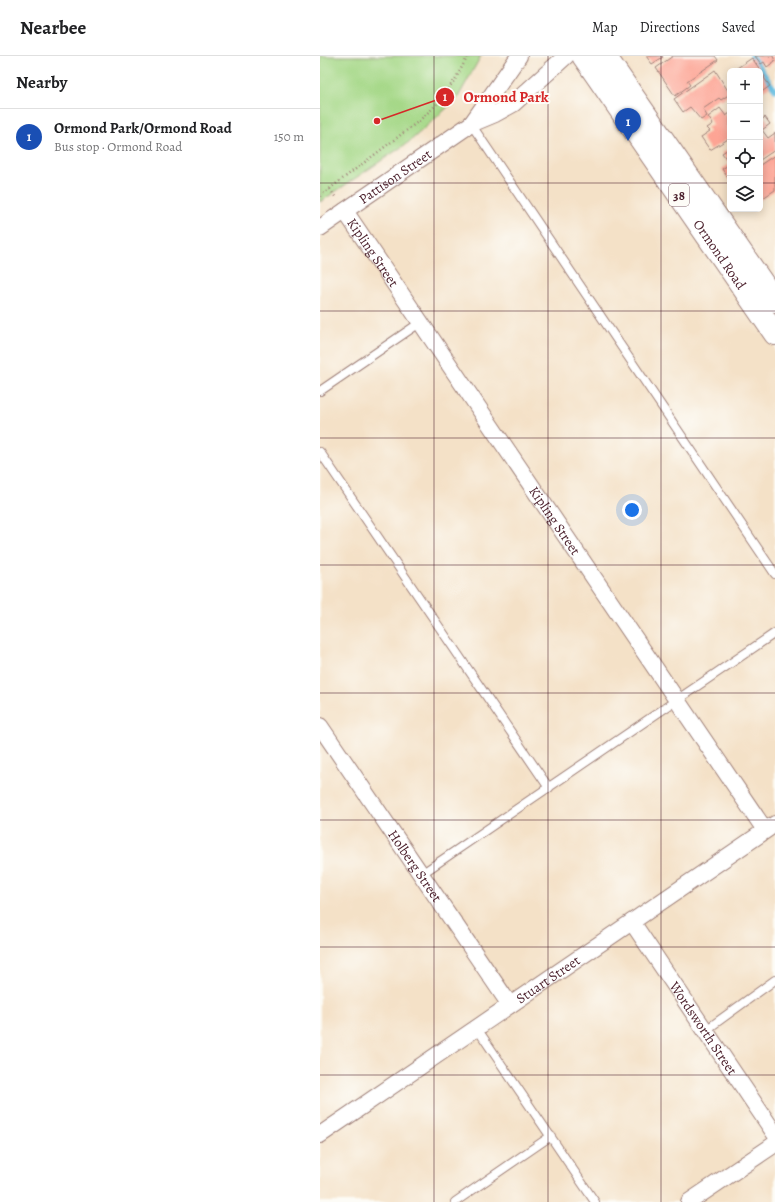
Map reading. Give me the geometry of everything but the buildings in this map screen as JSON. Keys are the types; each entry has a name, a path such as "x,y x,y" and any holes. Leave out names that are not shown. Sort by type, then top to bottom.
{"main road":[{"name":"Ormond Road","path":"583,56 775,334"},
{"name":"Ormond Road","path":"605,56 775,301"}],"street":[{"name":"Pattison Street","path":"498,84 505,56"},
{"name":"Pattison Street","path":"471,124 519,56"},
{"name":"Pattison Street","path":"320,228 471,124 495,114 513,104 566,56"},
{"name":"Kipling Street","path":"345,211 677,700 770,827"},
{"name":"Holberg Street","path":"320,726 420,875 510,1005"},
{"name":"Stuart Street","path":"320,1135 770,827"},
{"name":"Wordsworth Street","path":"632,922 775,1134"},
{"path":"689,1202 775,1144"}],"lane":[{"path":"471,124 775,574"},
{"path":"320,391 421,322"},
{"path":"320,452 549,788"},
{"path":"420,875 775,633"},
{"path":"706,1030 775,980"},
{"path":"476,1027 596,1202"},
{"path":"455,1202 551,1136"}],"path":[{"path":"320,196 419,122 438,103 456,78 468,56"}],"green space":[{"path":"320,56 481,56 457,99 409,142 320,202"}],"waterway":[{"path":"752,56 775,90"}],"place":[{"name":"Ormond Park","path":"377,121"},
{"name":"Ormond Park/Ormond Road","path":"628,141"}]}
